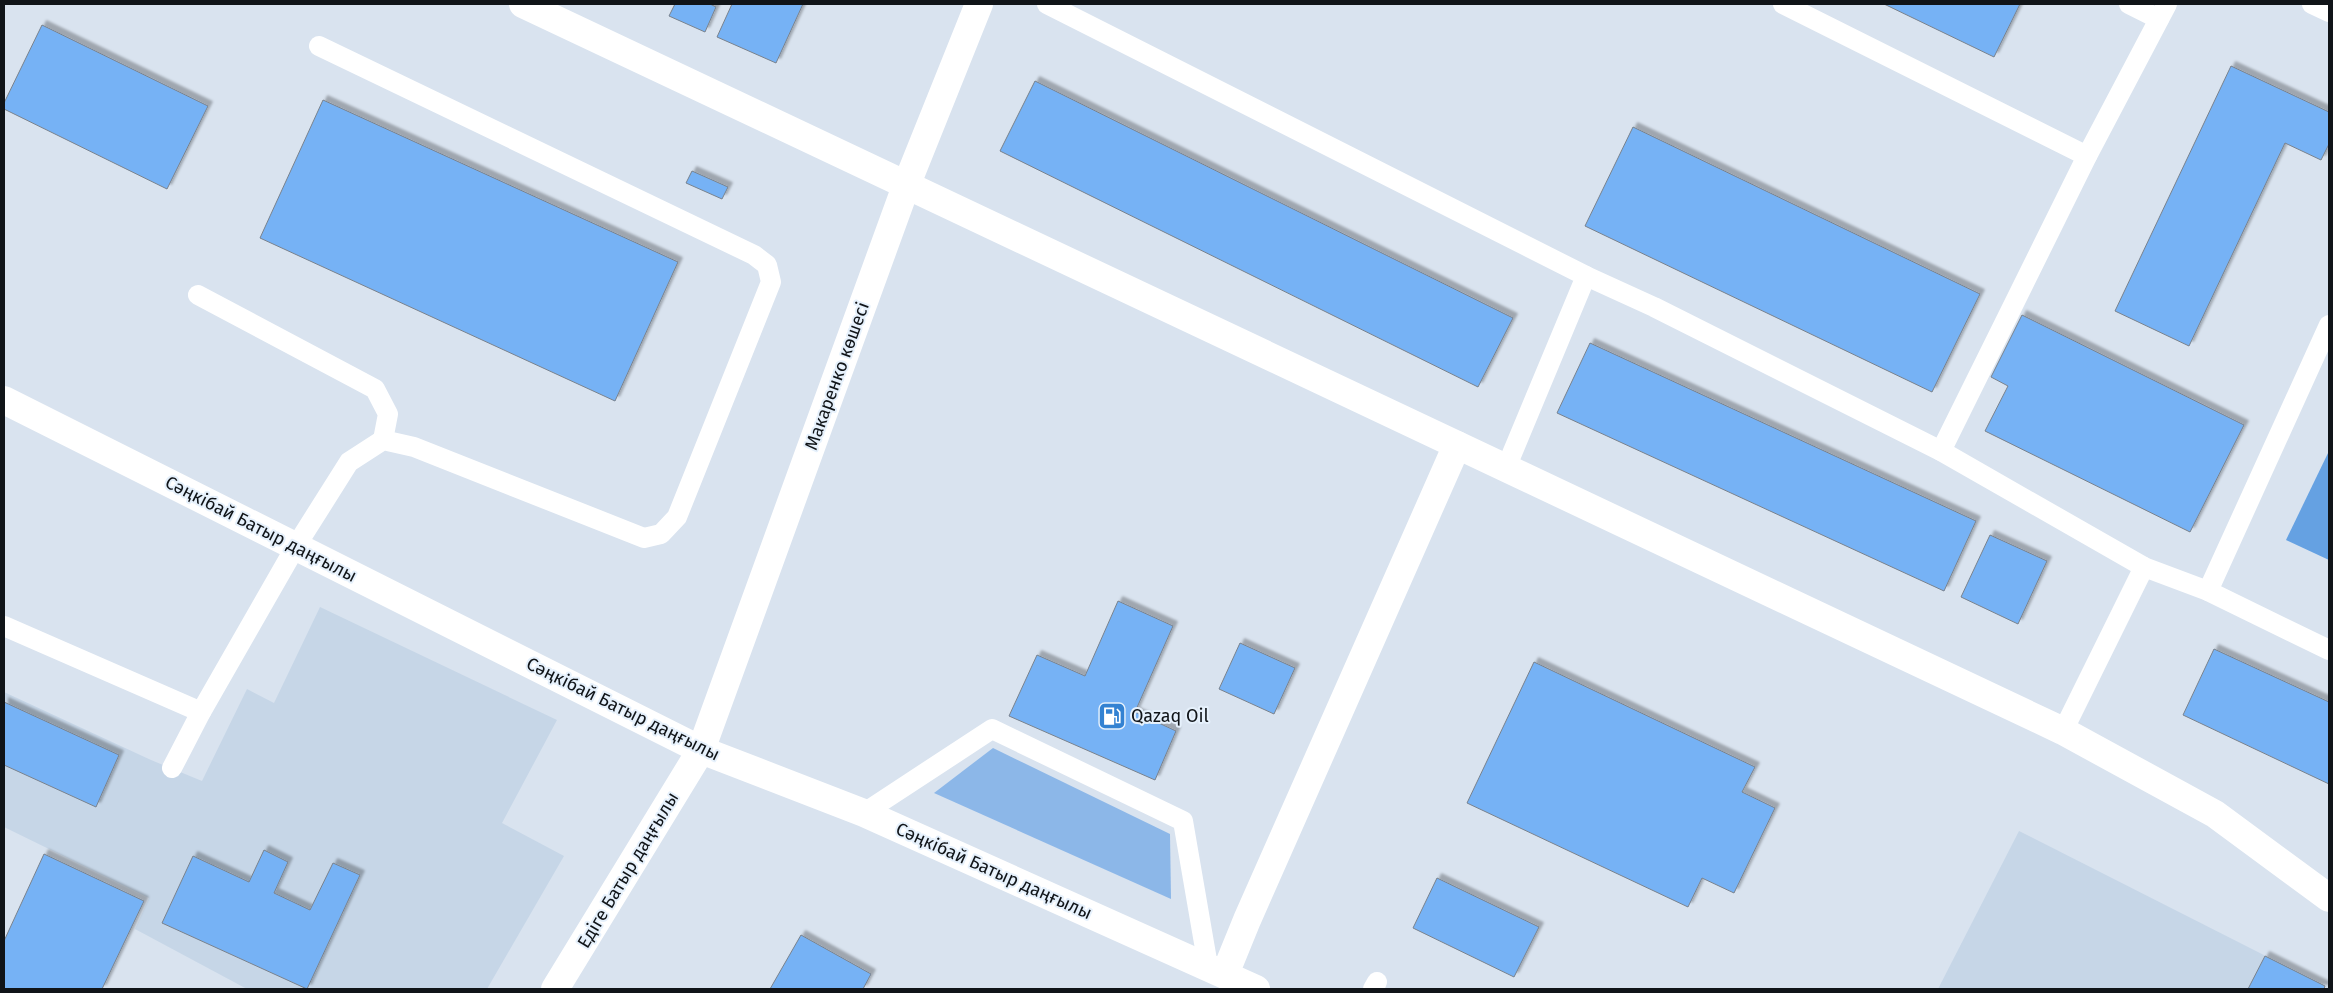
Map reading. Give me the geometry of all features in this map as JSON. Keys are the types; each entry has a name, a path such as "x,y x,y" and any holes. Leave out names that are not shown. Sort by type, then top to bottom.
{"street":[{"path":"523,4 2063,731 2215,814 2329,898"},
{"name":"Макаренко көшесі","path":"701,750 906,186 979,4"},
{"name":"Сәңкібай Батыр даңғылы","path":"4,400 701,750 864,813 1256,989"},
{"path":"1216,970 1247,920 1456,445"},
{"name":"Едіге Батыр даңғылы","path":"555,989 701,750"}],"lane":[{"path":"1047,4 1586,276 1941,451 2144,567 2208,591 2329,650"},
{"path":"1783,4 2086,156"},
{"path":"1941,451 2086,156 2163,11 2129,4"},
{"path":"2312,4 2329,12"},
{"path":"172,768 201,712 296,546 349,462 383,440 414,447 644,538 661,534 677,517 771,282 767,265 754,255 319,46"},
{"path":"1506,468 1586,276"},
{"path":"198,295 375,389 388,414 383,440"},
{"path":"2208,591 2329,325"},
{"path":"2063,731 2144,567"},
{"path":"4,626 201,712"},
{"path":"864,813 992,728 1183,821 1216,970"}],"shaded area":[{"path":"2329,451 2329,560 2286,540"},
{"path":"320,607 557,720 502,823 564,856 487,989 247,989 135,929 149,898 4,827 4,692 151,760 202,781 247,689 274,703"},
{"path":"993,748 1170,834 1171,899 934,793"},
{"path":"2019,831 2325,986 2324,989 1938,989"}],"building":[{"path":"675,4 710,4 716,7 705,32 669,16"},
{"path":"732,4 803,4 776,63 717,37"},
{"path":"1884,4 2020,4 1994,57"},
{"path":"42,25 208,106 167,189 4,109 4,103"},
{"path":"2231,66 2329,112 2329,144 2321,160 2285,143 2189,346 2115,311"},
{"path":"1035,81 1513,318 1478,387 1000,151"},
{"path":"323,100 678,262 615,401 260,238"},
{"path":"1633,127 1980,294 1932,392 1585,226"},
{"path":"692,171 728,187 722,199 686,183"},
{"path":"2022,315 2244,425 2190,532 1985,431 2008,386 1991,377"},
{"path":"1590,343 1976,521 1944,591 1557,413"},
{"path":"1990,535 2047,561 2018,624 1961,597"},
{"path":"1118,601 1173,626 1135,712 1176,731 1155,780 1009,716 1037,655 1085,676"},
{"path":"1240,643 1295,668 1274,714 1219,689"},
{"path":"2214,649 2329,702 2329,784 2183,715"},
{"path":"1534,662 1755,767 1742,792 1775,808 1734,893 1702,878 1688,907 1467,803"},
{"path":"4,702 119,755 96,807 4,765"},
{"path":"264,850 288,862 274,893 310,910 333,863 360,875 307,989 162,923 193,856 249,882"},
{"path":"44,854 144,901 102,989 4,989 4,941"},
{"path":"1437,878 1539,927 1514,977 1413,928"},
{"path":"801,935 871,974 863,989 770,989"},
{"path":"2265,956 2325,986 2324,989 2248,989"}],"place":[{"name":"Qazaq Oil","path":"1112,716"}]}
